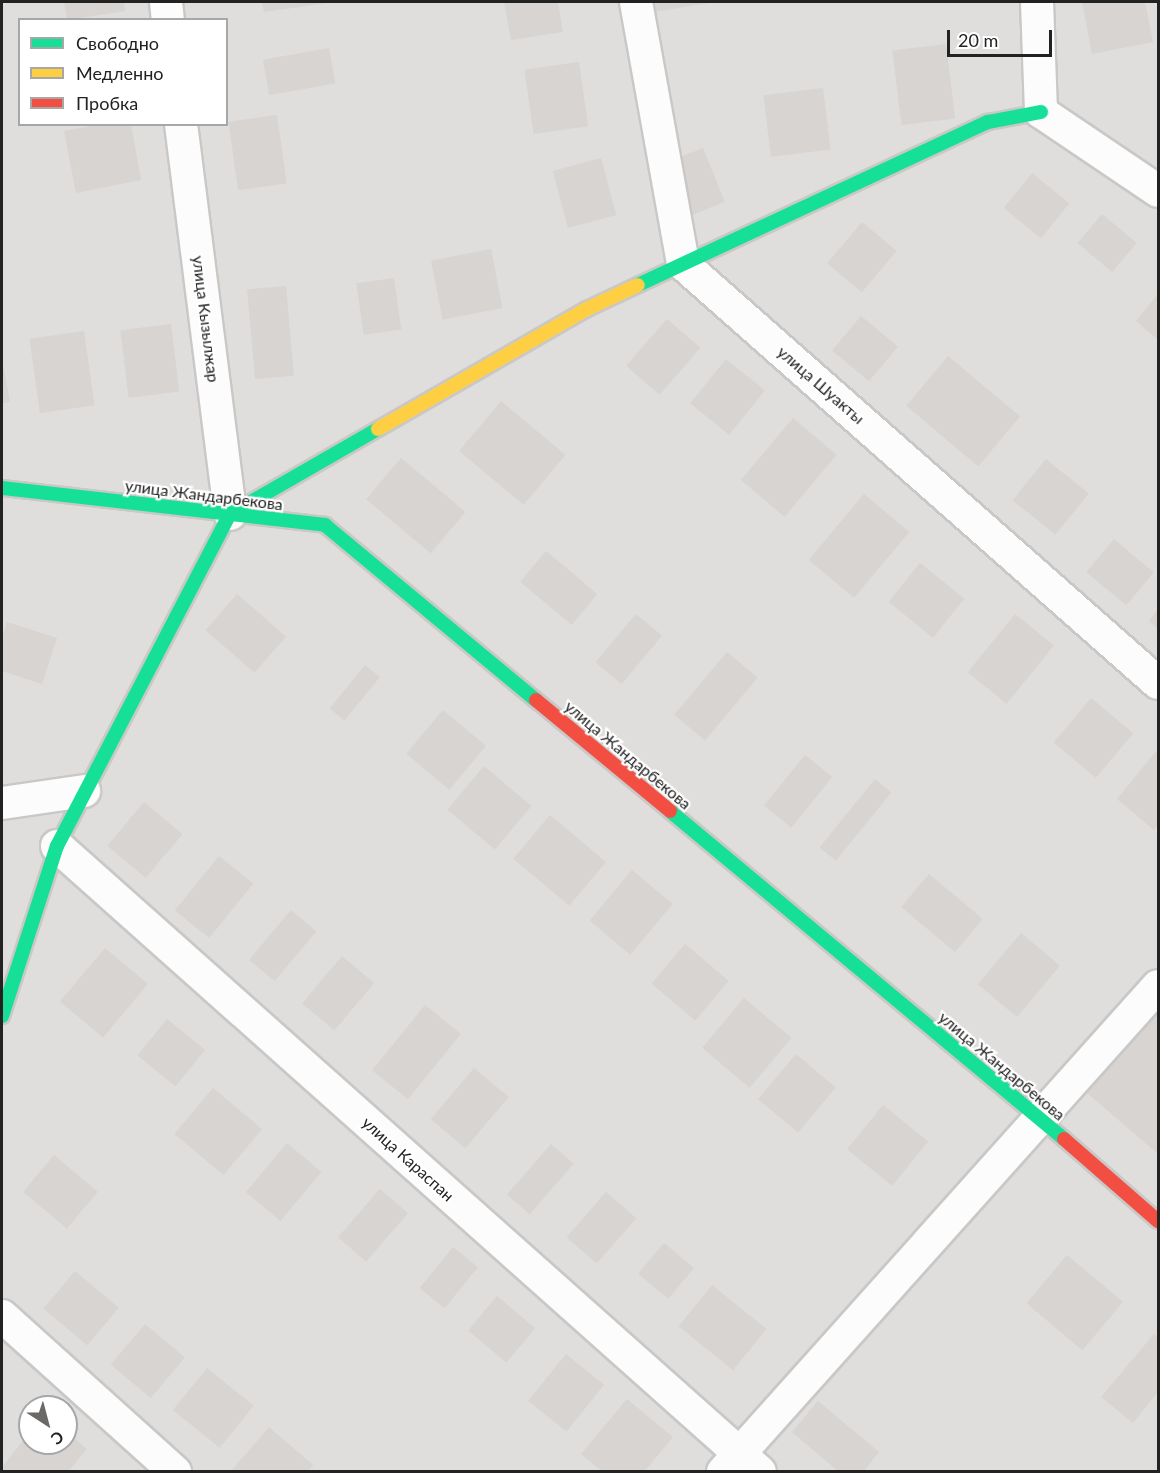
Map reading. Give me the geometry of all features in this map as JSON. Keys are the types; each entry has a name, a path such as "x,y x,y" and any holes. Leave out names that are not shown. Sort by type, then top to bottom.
{"street":[{"path":"166,2 168,18"},
{"path":"636,2 683,264"},
{"path":"1037,2 1041,112"},
{"path":"2,1016 57,846 230,514 587,309 988,122 1041,112 1158,191"},
{"name":"улица Кызылжар","path":"181,126 230,514"},
{"name":"улица Шуакты","path":"683,264 1158,683"},
{"name":"улица Жандарбекова","path":"2,488 326,525 1040,1118 1158,1221"},
{"path":"2,803 84,791"},
{"name":"улица Караспан","path":"57,846 741,1466"},
{"path":"741,1466 1040,1118 1158,986"},
{"path":"2,1316 175,1472"}],"shaded area":[{"path":"2,2 1158,2 1158,1471 2,1471"}],"building":[{"path":"64,2 124,2 125,11 67,18"},
{"path":"262,2 328,2 328,3 264,12"},
{"path":"504,2 558,2 563,32 511,40"},
{"path":"652,2 709,2 709,3 653,12"},
{"path":"1082,2 1145,2 1153,42 1092,54"},
{"path":"946,44 955,118 902,125 892,51"},
{"path":"329,48 335,83 269,95 263,60"},
{"path":"579,62 588,126 534,134 525,70"},
{"path":"823,88 831,150 771,157 763,95"},
{"path":"277,115 287,183 238,190 228,122"},
{"path":"91,126 131,126 141,180 76,193 64,131"},
{"path":"703,148 725,202 692,215 671,161"},
{"path":"601,158 616,215 568,228 553,171"},
{"path":"1032,173 1069,203 1041,238 1004,208"},
{"path":"1102,214 1136,243 1112,272 1078,243"},
{"path":"862,222 896,251 862,292 827,263"},
{"path":"491,249 502,308 443,320 431,261"},
{"path":"394,278 401,329 364,335 356,283"},
{"path":"286,286 294,376 255,379 247,289"},
{"path":"1158,294 1158,340 1136,321"},
{"path":"861,316 898,347 869,381 832,350"},
{"path":"667,319 700,348 660,395 626,366"},
{"path":"171,324 179,391 129,398 120,330"},
{"path":"84,331 94,405 40,413 30,339"},
{"path":"948,356 1020,416 978,466 906,406"},
{"path":"2,359 10,402 2,403"},
{"path":"726,359 765,390 729,435 690,403"},
{"path":"501,401 565,455 524,505 459,451"},
{"path":"793,418 837,455 785,517 741,480"},
{"path":"401,458 465,512 431,553 366,499"},
{"path":"1046,459 1089,494 1055,535 1013,500"},
{"path":"864,494 909,532 854,598 809,560"},
{"path":"1114,539 1154,572 1126,605 1086,572"},
{"path":"546,551 597,594 572,625 520,582"},
{"path":"920,563 964,599 933,638 889,602"},
{"path":"237,594 286,637 255,673 206,630"},
{"path":"1158,609 1158,629 1149,621"},
{"path":"636,614 662,636 622,684 596,662"},
{"path":"1015,614 1054,645 1007,704 968,672"},
{"path":"7,622 57,638 42,684 2,671 2,637"},
{"path":"727,652 758,678 705,741 674,715"},
{"path":"365,665 380,677 345,720 330,709"},
{"path":"1091,698 1133,733 1096,778 1054,742"},
{"path":"443,710 486,746 449,790 406,754"},
{"path":"1158,749 1158,825 1154,830 1117,799"},
{"path":"805,755 832,777 791,828 764,806"},
{"path":"484,766 531,806 495,850 447,810"},
{"path":"875,779 891,792 836,861 820,847"},
{"path":"144,802 182,834 146,878 107,846"},
{"path":"550,815 606,862 569,906 513,859"},
{"path":"219,856 253,884 209,938 175,910"},
{"path":"632,870 673,904 630,955 590,921"},
{"path":"929,874 983,919 955,952 901,907"},
{"path":"291,910 316,931 274,981 249,960"},
{"path":"1021,933 1060,966 1017,1017 978,984"},
{"path":"685,944 729,981 695,1020 652,984"},
{"path":"105,948 148,984 103,1038 60,1002"},
{"path":"342,956 374,983 334,1030 302,1003"},
{"path":"744,998 791,1038 750,1088 702,1048"},
{"path":"425,1005 461,1034 408,1099 372,1070"},
{"path":"1154,1013 1158,1017 1158,1154 1087,1093"},
{"path":"167,1019 205,1050 176,1086 137,1056"},
{"path":"796,1054 836,1087 798,1133 758,1099"},
{"path":"474,1068 508,1097 465,1148 431,1119"},
{"path":"213,1088 262,1129 223,1175 174,1134"},
{"path":"883,1105 928,1142 892,1186 847,1149"},
{"path":"287,1143 321,1172 280,1221 246,1192"},
{"path":"551,1144 574,1164 530,1214 507,1195"},
{"path":"54,1155 98,1192 67,1228 23,1192"},
{"path":"380,1189 408,1213 366,1262 338,1237"},
{"path":"606,1192 636,1218 597,1264 567,1237"},
{"path":"664,1243 694,1268 668,1299 638,1274"},
{"path":"453,1247 478,1267 445,1308 420,1288"},
{"path":"1067,1255 1123,1302 1082,1350 1027,1303"},
{"path":"75,1271 119,1308 87,1345 44,1309"},
{"path":"712,1285 766,1329 733,1370 679,1326"},
{"path":"497,1296 535,1328 506,1363 468,1330"},
{"path":"145,1324 185,1357 151,1398 111,1365"},
{"path":"1154,1334 1158,1337 1158,1392 1133,1423 1101,1397"},
{"path":"566,1354 604,1385 566,1431 528,1401"},
{"path":"207,1368 254,1406 220,1448 173,1410"},
{"path":"627,1399 673,1437 644,1472 603,1472 581,1454"},
{"path":"818,1401 879,1452 863,1472 839,1472 792,1432"},
{"path":"269,1427 313,1465 308,1472 232,1470"},
{"path":"78,1441 87,1449 68,1472 2,1472 2,1467 18,1447 18,1455 78,1455"}],"traffic: fast":[{"path":"638,285 988,122 1041,112"},
{"path":"2,1016 57,846 230,514 378,429"},
{"path":"2,488 325,525 536,700"},
{"path":"670,811 1064,1139"}],"traffic: slow":[{"path":"378,429 587,309 638,285"}],"traffic: jam":[{"path":"536,700 670,811"},
{"path":"1064,1139 1158,1221"}]}
